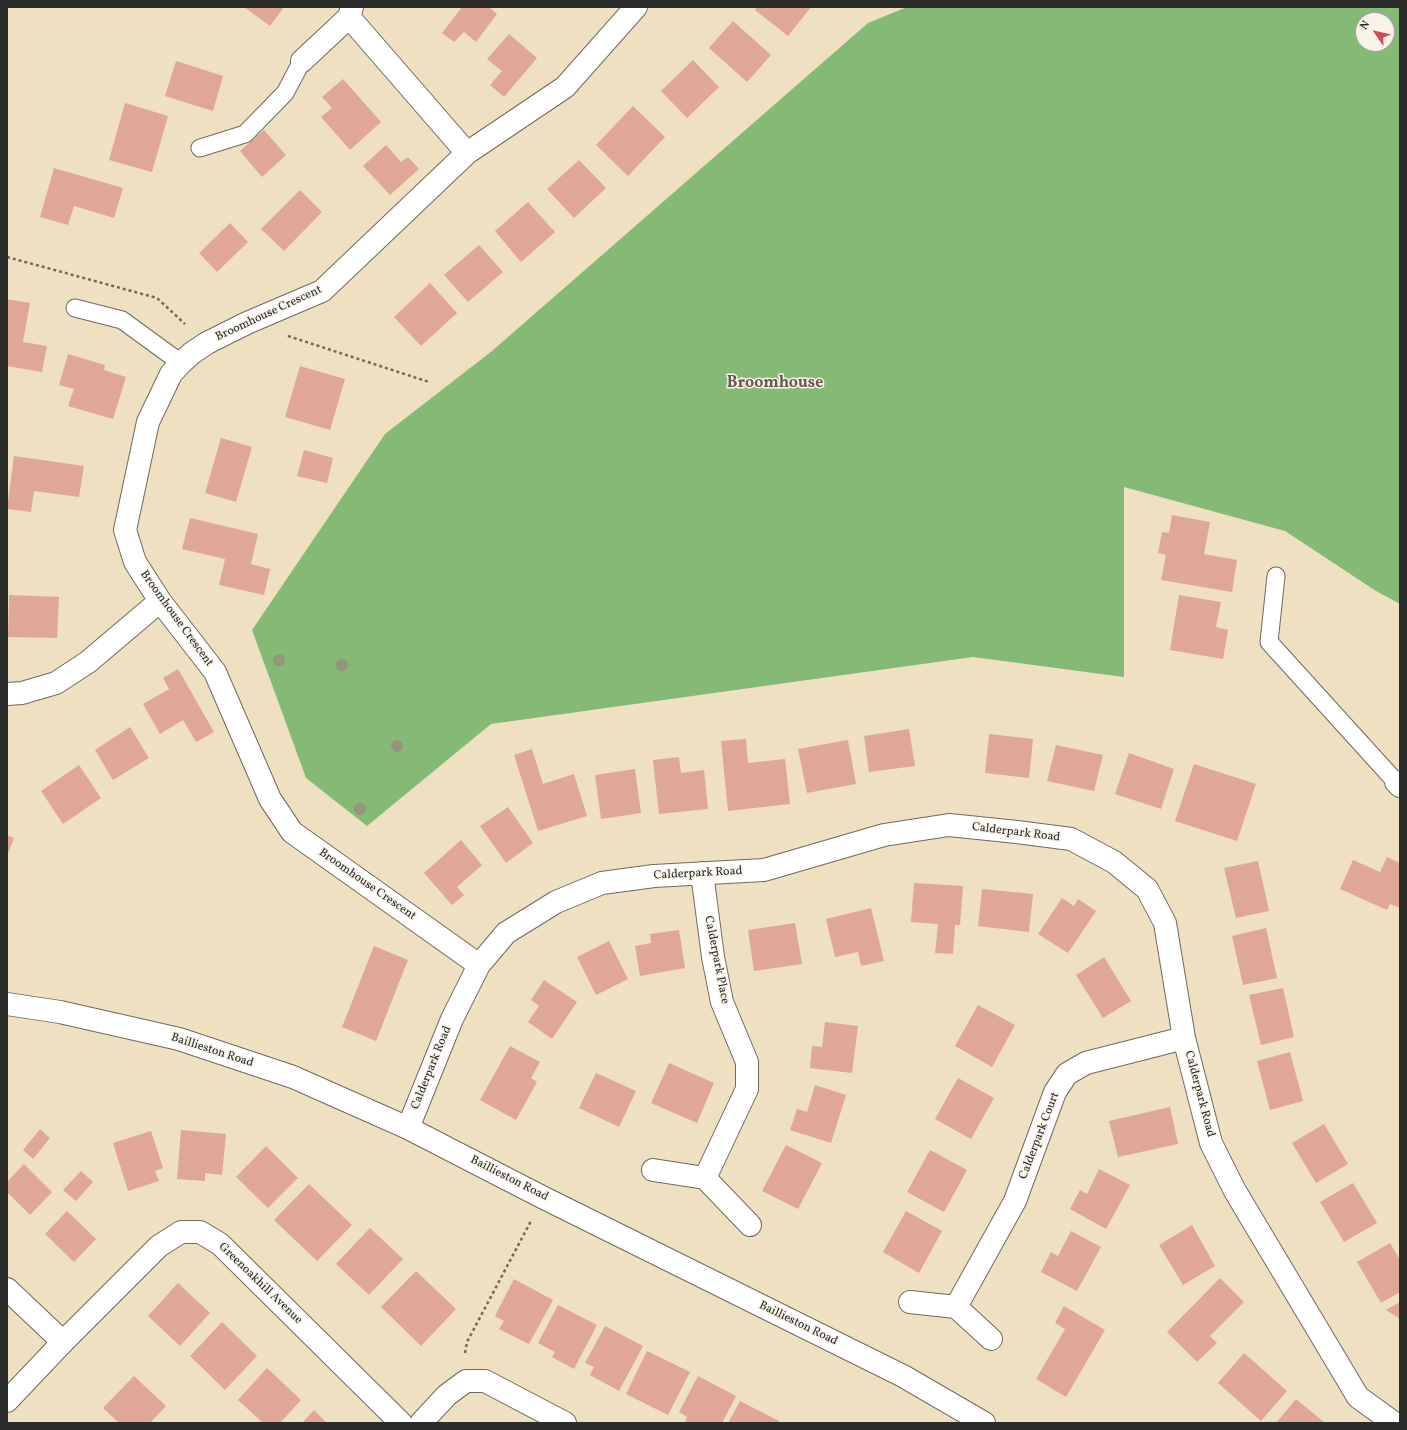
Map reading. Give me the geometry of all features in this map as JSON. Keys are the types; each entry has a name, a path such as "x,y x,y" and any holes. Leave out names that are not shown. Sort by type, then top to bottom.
{"street":[{"name":"Broomhouse Crescent","path":"479,965 292,832 270,800 215,672 160,601 135,562 125,530 148,422 172,374 181,363 192,353 207,343 247,323 322,291 467,153 565,87 636,7"},
{"path":"302,61 351,12 467,153"},
{"path":"7,694 22,693 56,683 88,662 160,601"},
{"name":"Calderpark Road","path":"408,1128 452,1019 479,965 506,933 556,902 602,883 654,876 764,870 884,835 949,825 1071,839 1114,862 1147,889 1165,922 1184,1038 1211,1143 1235,1191 1358,1397 1394,1423"},
{"name":"Calderpark Place","path":"702,874 713,957 722,1002 747,1062 747,1089 705,1178"},
{"name":"Baillieston Road","path":"7,1004 60,1012 179,1039 293,1077 408,1128 544,1198 903,1376 984,1423"},
{"name":"Calderpark Court","path":"956,1307 1015,1201 1055,1092 1067,1074 1086,1063 1184,1038"},
{"path":"653,1170 705,1178 750,1225"},
{"name":"Greenoakhill Avenue","path":"7,1401 63,1342 159,1246 181,1232 200,1232 220,1244 401,1423"},
{"path":"7,1289 63,1342"},
{"path":"910,1302 956,1307 991,1339"},
{"path":"421,1423 447,1395 466,1381 485,1381 565,1423"}],"lane":[{"path":"200,148 245,134 284,93 302,61"},
{"path":"75,308 122,320 181,363"},
{"path":"1276,576 1269,642 1398,784"}],"path":[{"path":"247,323 429,382"},
{"path":"466,1381 464,1358 467,1342 544,1198"}],"green space":[{"path":"907,7 1400,7 1400,604 1376,591 1285,531 1124,487 1124,677 973,657 491,724 367,826 306,778 252,630 385,434 492,351 868,23"}],"building":[{"path":"244,7 284,7 270,26"},
{"path":"462,7 489,7 497,14 476,42 464,32 454,42 442,33"},
{"path":"757,7 811,7 788,36 755,10"},
{"path":"733,21 771,55 747,82 709,48"},
{"path":"509,34 537,58 504,97 490,85 502,71 487,59"},
{"path":"693,60 719,87 687,118 661,91"},
{"path":"176,61 223,76 213,111 165,96"},
{"path":"343,79 381,122 350,150 321,117 332,108 322,97"},
{"path":"125,103 168,116 152,172 109,160"},
{"path":"633,106 665,137 628,176 596,145"},
{"path":"264,130 286,155 262,177 240,151"},
{"path":"386,145 401,162 408,157 419,169 390,195 363,166"},
{"path":"579,160 606,188 574,218 547,189"},
{"path":"54,168 123,188 114,218 74,206 68,225 40,217"},
{"path":"300,190 322,212 284,251 261,229"},
{"path":"528,202 555,232 521,262 495,231"},
{"path":"230,223 248,242 217,272 199,253"},
{"path":"479,245 503,272 468,302 444,275"},
{"path":"430,283 457,313 421,346 394,317"},
{"path":"7,299 30,303 23,342 47,346 42,372 7,366"},
{"path":"68,354 105,365 104,370 126,377 113,419 68,406 74,389 59,385"},
{"path":"300,366 345,379 330,430 285,417"},
{"path":"221,438 252,447 236,502 205,493"},
{"path":"304,450 333,458 327,483 297,476"},
{"path":"14,456 84,466 79,497 34,491 31,512 7,509"},
{"path":"1172,515 1210,522 1204,554 1237,560 1232,592 1161,580 1166,555 1158,553 1162,532 1169,533"},
{"path":"190,518 258,534 251,564 270,569 264,595 219,585 225,559 182,549"},
{"path":"9,595 59,597 57,638 8,637"},
{"path":"1179,595 1221,602 1216,627 1228,630 1223,659 1170,650"},
{"path":"178,669 214,732 196,742 183,720 160,734 143,704 169,689 163,678"},
{"path":"130,727 149,758 113,780 95,750"},
{"path":"909,729 915,766 869,772 864,736"},
{"path":"989,734 1033,739 1029,778 985,773"},
{"path":"746,739 748,763 785,759 790,804 728,811 721,741"},
{"path":"848,740 856,784 807,793 798,749"},
{"path":"1056,745 1103,755 1094,791 1047,781"},
{"path":"532,749 543,784 574,774 587,816 538,831 514,755"},
{"path":"1129,753 1174,769 1161,809 1115,794"},
{"path":"679,757 681,773 704,770 708,809 659,814 653,760"},
{"path":"1194,764 1256,784 1237,841 1175,821"},
{"path":"79,765 101,798 63,824 41,791"},
{"path":"635,769 641,813 601,819 595,775"},
{"path":"508,807 533,843 506,863 480,826"},
{"path":"7,835 14,838 7,856"},
{"path":"461,840 482,865 457,887 464,895 452,905 424,873"},
{"path":"1387,857 1400,863 1400,908 1390,904 1387,910 1340,889 1353,860 1380,872"},
{"path":"1258,861 1269,911 1236,918 1224,868"},
{"path":"914,883 963,886 960,925 955,925 953,954 935,953 938,924 911,922"},
{"path":"982,889 1033,894 1029,932 978,926"},
{"path":"1062,898 1074,906 1078,899 1096,911 1068,953 1038,934"},
{"path":"871,908 884,961 861,966 858,952 835,957 826,919"},
{"path":"795,923 802,964 754,971 748,930"},
{"path":"1266,928 1277,978 1243,985 1232,936"},
{"path":"679,930 685,968 640,976 635,946 651,943 650,934"},
{"path":"609,941 628,979 596,995 577,957"},
{"path":"374,946 408,960 376,1041 342,1027"},
{"path":"1104,957 1131,1001 1103,1018 1076,975"},
{"path":"544,980 577,1002 552,1039 528,1022 539,1006 531,1000"},
{"path":"1283,988 1294,1037 1261,1045 1249,995"},
{"path":"978,1005 1015,1025 992,1067 955,1046"},
{"path":"825,1022 858,1026 852,1073 810,1068 812,1046 822,1047"},
{"path":"510,1046 540,1062 531,1078 537,1082 516,1120 480,1100"},
{"path":"1290,1052 1303,1101 1270,1110 1257,1061"},
{"path":"669,1063 714,1083 697,1123 651,1103"},
{"path":"596,1073 636,1091 619,1127 579,1108"},
{"path":"958,1078 994,1098 971,1139 935,1119"},
{"path":"815,1085 846,1095 831,1143 790,1130 797,1109 807,1112"},
{"path":"1170,1107 1178,1144 1118,1157 1109,1121"},
{"path":"1324,1124 1348,1164 1316,1183 1292,1143"},
{"path":"40,1129 50,1138 33,1159 23,1150"},
{"path":"181,1130 226,1134 222,1175 205,1173 205,1181 177,1179"},
{"path":"151,1131 163,1168 155,1171 159,1181 128,1191 113,1143"},
{"path":"786,1145 822,1163 798,1209 762,1191"},
{"path":"266,1146 298,1178 268,1208 236,1177"},
{"path":"930,1150 967,1170 944,1212 907,1192"},
{"path":"24,1164 52,1192 30,1215 7,1192 7,1182"},
{"path":"1099,1169 1130,1185 1106,1229 1070,1209 1080,1190 1087,1194"},
{"path":"81,1171 93,1182 76,1201 63,1190"},
{"path":"1353,1183 1377,1223 1344,1242 1320,1202"},
{"path":"309,1184 352,1225 317,1261 274,1220"},
{"path":"67,1211 96,1239 74,1262 45,1234"},
{"path":"906,1211 942,1231 919,1273 883,1252"},
{"path":"1192,1225 1215,1266 1183,1285 1159,1245"},
{"path":"370,1228 403,1259 369,1295 336,1264"},
{"path":"1071,1231 1101,1247 1077,1291 1041,1272 1051,1252 1058,1256"},
{"path":"1390,1243 1400,1260 1400,1292 1381,1303 1357,1262"},
{"path":"416,1271 456,1309 421,1346 381,1307"},
{"path":"1220,1278 1244,1302 1210,1336 1217,1343 1197,1362 1167,1332"},
{"path":"514,1279 553,1300 529,1344 499,1329 504,1321 495,1316"},
{"path":"178,1283 210,1313 180,1346 148,1316"},
{"path":"1400,1302 1400,1319 1386,1310"},
{"path":"558,1305 597,1325 574,1369 552,1357 555,1352 538,1343"},
{"path":"1064,1306 1105,1330 1066,1397 1036,1379 1065,1329 1055,1323"},
{"path":"222,1322 257,1356 225,1390 190,1356"},
{"path":"605,1326 643,1346 619,1391 590,1375 594,1367 585,1363"},
{"path":"647,1351 690,1372 668,1415 626,1394"},
{"path":"1244,1353 1287,1391 1261,1421 1218,1383"},
{"path":"267,1368 301,1400 280,1423 263,1423 238,1400"},
{"path":"134,1376 166,1406 150,1423 119,1423 103,1408"},
{"path":"698,1376 736,1396 722,1423 685,1423 687,1417 679,1412"},
{"path":"1296,1399 1325,1423 1276,1423"},
{"path":"740,1401 779,1421 778,1423 728,1423"},
{"path":"314,1410 327,1423 302,1423"}],"district":[{"name":"Broomhouse","path":"775,384"}]}
